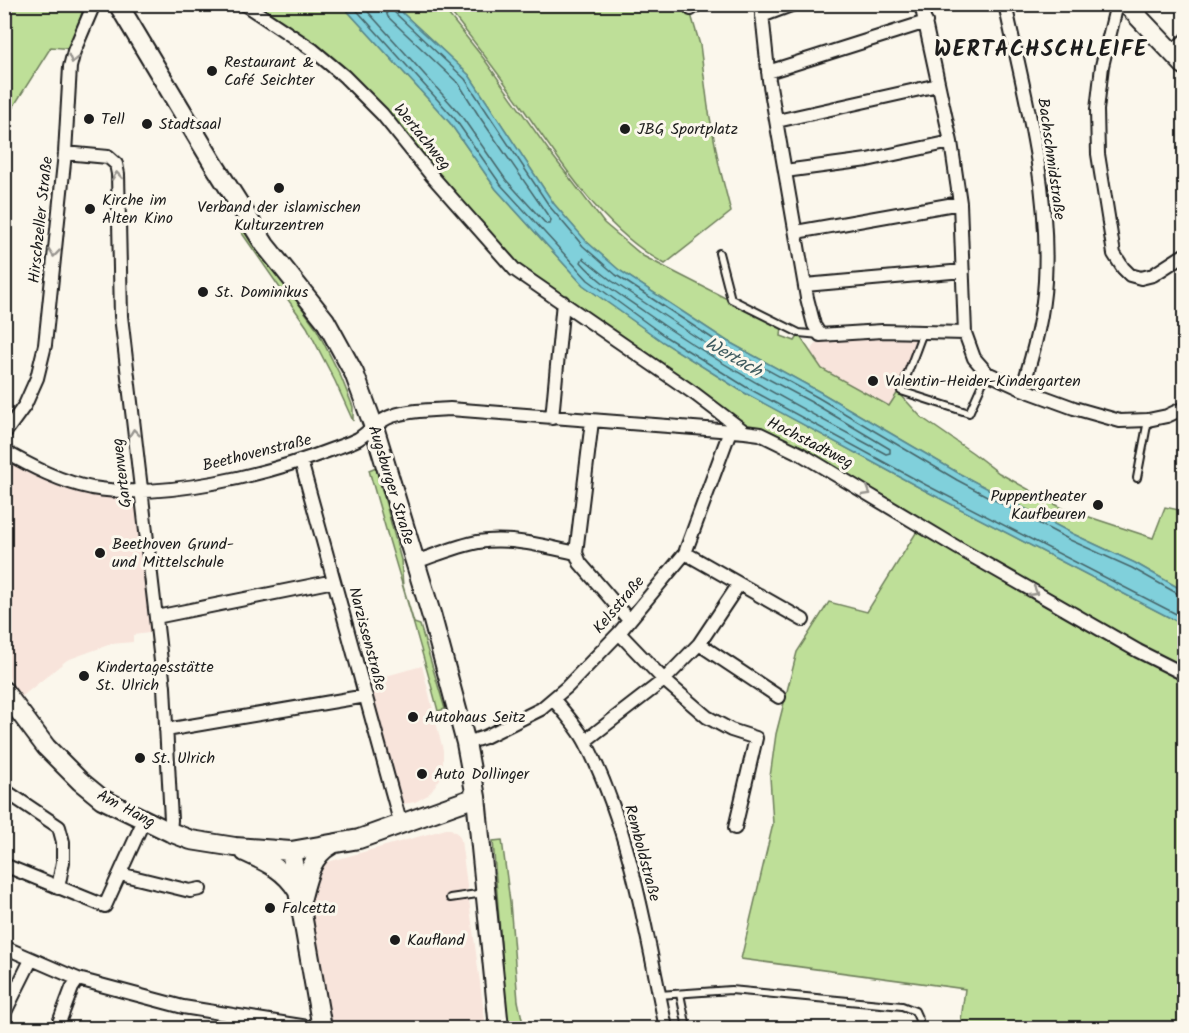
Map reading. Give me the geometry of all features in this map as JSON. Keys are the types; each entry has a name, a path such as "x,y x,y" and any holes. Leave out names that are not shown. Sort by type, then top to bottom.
{"main road":[{"name":"Augsburger Straße","path":"118,4 265,245 325,320 354,373 374,427 432,617 466,743 476,797 499,1029"},
{"path":"1126,4 1180,53"},
{"name":"Am Hang","path":"4,691 46,747 80,782 102,799 191,840 235,847 291,851 359,839 476,797"},
{"path":"299,895 315,858 323,849 333,844"},
{"path":"235,847 265,861 289,877 299,895"},
{"path":"291,851 322,1029"}],"street":[{"name":"Hirschzeller Straße","path":"4,434 25,405 37,378 45,345 65,153 70,67 74,51 94,4"},
{"name":"Wertachweg","path":"244,4 313,50 344,76 382,114 432,176 515,270 695,394 745,432"},
{"path":"794,4 762,10 768,72 814,325 820,335 882,331 965,333"},
{"path":"921,4 951,142 960,203 965,333 974,358 987,374 1074,408 1120,421 1148,420 1167,416 1185,408"},
{"name":"Bachschmidstraße","path":"1005,4 1031,120 1042,186 1045,243 1045,283 1041,312 1022,389"},
{"path":"1117,4 1102,66 1097,110 1098,154 1114,254 1130,275 1141,278 1154,275 1185,255"},
{"path":"768,72 926,22"},
{"path":"777,121 938,85"},
{"path":"785,171 867,160 951,142"},
{"name":"Gartenweg","path":"65,153 108,157 116,164 118,174 121,316 156,617 166,730 170,832"},
{"path":"796,232 960,203"},
{"path":"805,285 963,271"},
{"path":"552,418 563,302"},
{"name":"Hochstadtweg","path":"374,427 389,416 412,411 450,409 760,434 801,454 1128,646 1185,674"},
{"path":"592,421 576,553 580,563 629,620"},
{"name":"Beethovenstraße","path":"4,451 32,467 92,488 141,491 224,481 301,461 357,439 374,427"},
{"name":"Kelsstraße","path":"466,743 485,737 541,709 567,687 619,633 685,553 730,431"},
{"name":"Narzissenstraße","path":"301,461 401,825"},
{"path":"415,562 477,542 501,541 576,553"},
{"path":"685,553 803,620"},
{"path":"156,617 334,581"},
{"path":"585,741 664,680 699,644 739,584"},
{"path":"619,633 664,680 707,717 731,730 756,738 735,828"},
{"path":"699,644 779,697"},
{"path":"166,730 366,696"},
{"name":"Remboldstraße","path":"553,699 585,741 609,798 631,867 666,1029"},
{"path":"4,790 59,827 63,842 63,862 58,888"},
{"path":"4,865 105,906 144,820"},
{"path":"120,874 190,891 200,889"},
{"path":"4,947 78,979 183,1007 314,1029"},
{"path":"4,1014 31,960"},
{"path":"57,1029 72,988 78,979"}],"lane":[{"path":"719,254 731,299 799,333 820,335"},
{"path":"924,332 901,391 969,413 987,374"},
{"path":"1137,478 1148,420"},
{"path":"450,898 484,893"},
{"path":"659,995 731,990 902,1006 915,1011 919,1020 918,1029"},
{"path":"680,994 687,1029"}],"shaded area":[{"name":"Valentin-Heider-Kindergarten","path":"921,333 898,392 890,406 822,369 810,352 821,337"},
{"path":"4,461 138,494 153,631 133,635 133,642 111,644 67,660 20,698 5,670"},
{"path":"422,666 443,750 443,775 428,795 415,802 403,804 364,682"},
{"path":"451,829 459,835 461,840 486,1028 330,1028 309,900 313,884 324,863"}],"green space":[{"name":"JBG Sportplatz","path":"679,4 690,11 700,45 708,107 731,212 665,264 642,250 622,233 585,194 494,68 445,5"},
{"path":"14,5 84,5 72,49 51,47 5,120 5,26"},
{"path":"250,5 342,5 450,123 496,189 583,285 663,342 743,392 924,490 1184,625 1184,670 1139,648 838,469 801,449 745,429 516,268 384,111"},
{"path":"394,5 441,5 484,59 549,151 604,223 643,256 782,327 781,336 795,341 799,335 822,369 889,406 898,392 921,417 999,473 1062,508 1153,538 1165,507 1184,511 1184,591 1135,563 1073,534 960,474 820,392 727,341 619,270 587,242 554,204 469,75"},
{"path":"241,224 315,326 341,377 353,407 353,421 307,327 237,226"},
{"path":"376,467 401,560 403,586 414,623 420,625 445,709 438,711 369,470"},
{"path":"919,528 1184,676 1184,1022 1167,1028 960,1028 965,989 741,959 773,824 770,777 776,734 797,652 829,602 867,612"},
{"path":"502,840 510,902 518,1001 524,1028 508,1028 507,1023 493,841"}],"water":[{"name":"Wertach","path":"342,5 394,5 469,75 554,204 587,242 619,270 727,341 820,392 960,474 1073,534 1135,563 1184,591 1184,625 924,490 743,392 663,342 583,285 496,189 450,123"}],"place":[{"name":"Restaurant & Café Seichter","path":"212,71"},
{"name":"Tell","path":"89,119"},
{"name":"Stadtsaal","path":"147,124"},
{"name":"JBG Sportplatz","path":"625,129"},
{"name":"Verband der islamischen Kulturzentren","path":"279,188"},
{"name":"Kirche im Alten Kino","path":"90,209"},
{"name":"St. Dominikus","path":"203,292"},
{"name":"Valentin-Heider-Kindergarten","path":"873,381"},
{"name":"Puppentheater Kaufbeuren","path":"1098,505"},
{"name":"Beethoven Grund- und Mittelschule","path":"100,553"},
{"name":"Kindertagesstätte St. Ulrich","path":"84,676"},
{"name":"Autohaus Seitz","path":"413,717"},
{"name":"St. Ulrich","path":"140,758"},
{"name":"Auto Dollinger","path":"422,774"},
{"name":"Falcetta","path":"270,908"},
{"name":"Kaufland","path":"395,940"}],"district":[{"name":"WERTACHSCHLEIFE","path":"1041,50"}]}
